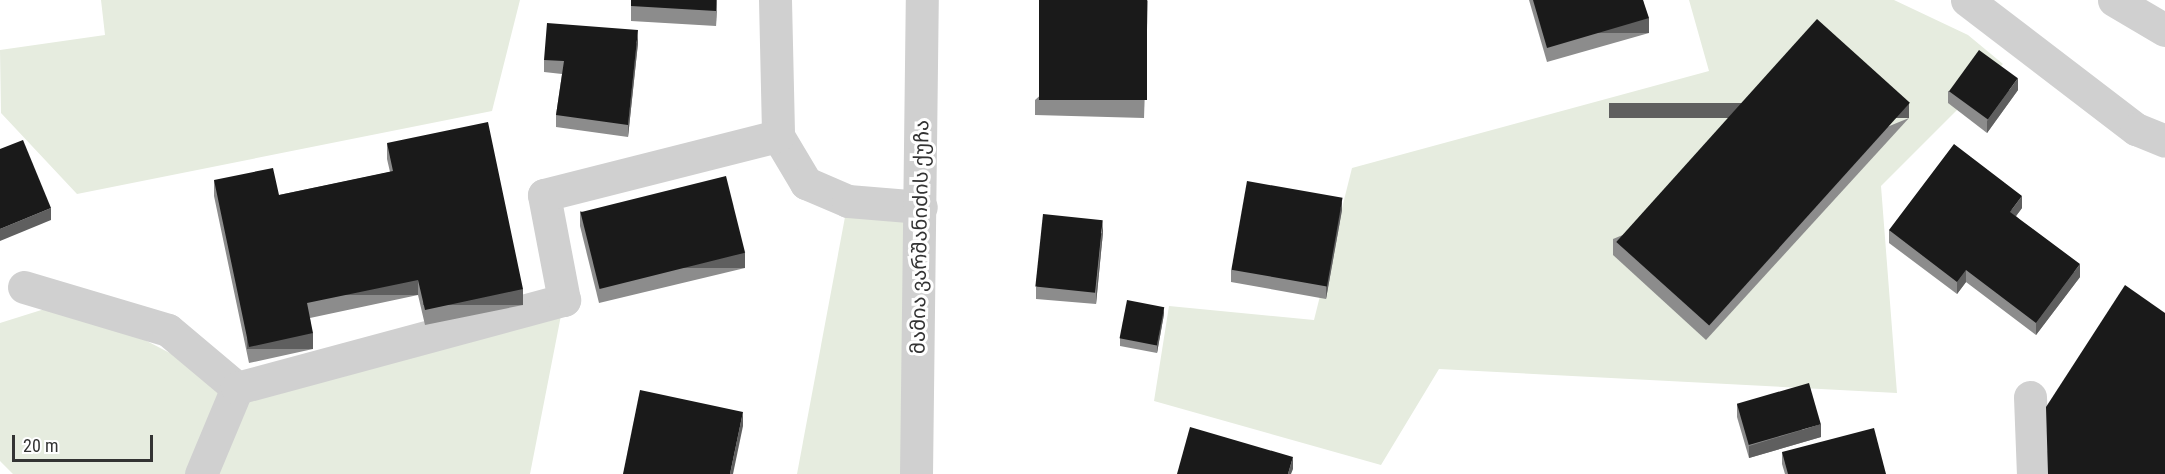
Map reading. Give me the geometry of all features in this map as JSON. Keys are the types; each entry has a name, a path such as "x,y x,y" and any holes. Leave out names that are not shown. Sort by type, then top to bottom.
{"street":[{"path":"776,0 778,136 807,183 848,201 921,207"},
{"name":"მამია ვარშანიძის ქუჩა","path":"916,474 922,0"},
{"path":"1967,0 2136,129 2165,141"},
{"path":"2114,0 2165,30"},
{"path":"237,388 564,300 544,195 778,136"},
{"path":"24,287 168,330 237,388"},
{"path":"201,474 237,388"},
{"path":"2030,397 2033,474"}],"shaded area":[{"path":"101,0 520,0 492,111 77,194 1,113 0,50 105,35"},
{"path":"1689,0 1894,0 1968,35 2003,64 1881,186 1897,393 1439,369 1381,465 1154,401 1169,306 1314,320 1352,168 1709,71"},
{"path":"848,201 921,207 916,474 797,474"},
{"path":"564,300 530,474 13,474 0,461 0,323 70,301 237,388"}],"building":[{"path":"631,0 716,0 716,11 631,6"},
{"path":"1039,0 1147,0 1147,100 1039,100"},
{"path":"1533,0 1643,0 1649,18 1547,48"},
{"path":"1817,19 1910,103 1709,326 1616,242"},
{"path":"547,23 638,30 628,125 556,115 564,61 544,60"},
{"path":"1979,50 2018,78 1988,119 1949,91"},
{"path":"488,122 523,289 425,310 418,280 307,303 313,333 249,347 214,180 273,168 279,195 393,171 387,143"},
{"path":"23,140 51,208 0,229 0,149"},
{"path":"1954,144 2022,196 2010,212 2080,264 2036,323 1966,270 1957,282 1889,230"},
{"path":"726,176 745,253 600,289 580,212"},
{"path":"1247,181 1343,198 1327,286 1231,270"},
{"path":"1043,214 1103,220 1095,293 1035,287"},
{"path":"2125,285 2165,313 2165,474 2048,474 2046,407"},
{"path":"1127,300 1164,307 1157,346 1120,338"},
{"path":"1809,383 1821,424 1749,445 1737,404"},
{"path":"640,390 743,412 730,474 623,474"},
{"path":"1190,427 1293,457 1288,474 1177,474"},
{"path":"1874,428 1886,474 1788,474 1782,452"}]}
